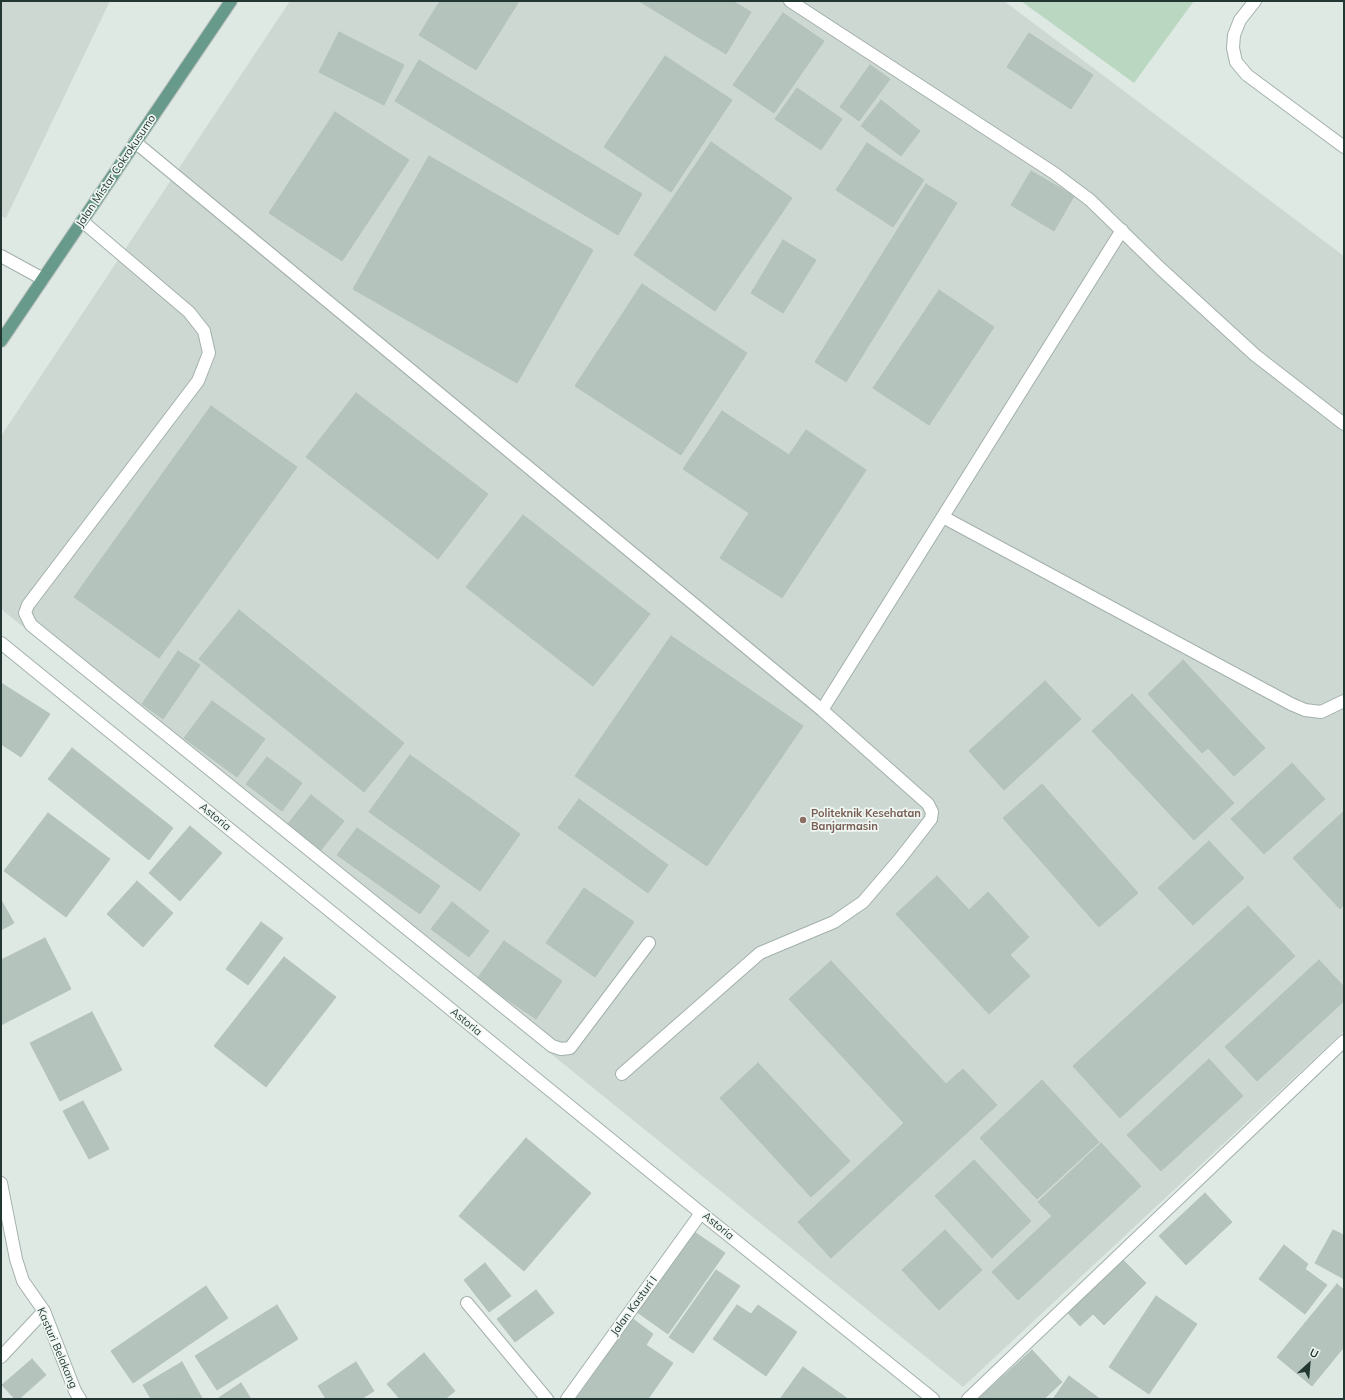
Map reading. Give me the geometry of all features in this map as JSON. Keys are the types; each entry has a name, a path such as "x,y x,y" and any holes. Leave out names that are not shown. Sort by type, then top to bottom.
{"main road":[{"name":"Jalan Mistar Cokrokusumo","path":"1,341 231,1"}],"street":[{"path":"790,1 1054,173 1090,200 1161,269 1255,355 1344,424"},
{"path":"1255,1 1240,20 1234,35 1233,48 1236,62 1247,75 1344,147"},
{"path":"135,142 822,710 928,804 932,812 931,819 899,860 863,902 834,922 760,953 622,1074"},
{"path":"82,221 189,312 204,332 209,353 198,381 28,605 25,613 31,626 552,1046 561,1049 570,1048 649,943"},
{"path":"822,710 1122,230"},
{"path":"1,256 43,279"},
{"path":"943,516 1291,704 1305,710 1321,712 1344,701"},
{"name":"Astoria","path":"1,643 933,1399"},
{"path":"968,1399 1344,1041"},
{"name":"Kasturi Belakang","path":"1,1183 16,1259 24,1281 44,1311 74,1391 80,1399"},
{"name":"Jalan Kasturi I","path":"567,1399 701,1212"},
{"path":"467,1304 547,1399"},
{"path":"1,1357 44,1311"}],"shaded area":[{"path":"1,1 110,1 6,218 1,216"},
{"name":"Politeknik Kesehatan Banjarmasin","path":"290,1 1004,1 1344,256 1344,1031 963,1387 1,609 1,436"}],"green space":[{"path":"1021,1 1194,1 1134,83"}],"building":[{"path":"440,1 519,1 476,70 419,35"},
{"path":"639,1 733,1 751,12 726,54"},
{"path":"783,13 824,41 774,113 733,85"},
{"path":"339,32 404,65 384,105 319,72"},
{"path":"1029,33 1093,75 1071,109 1007,67"},
{"path":"665,56 732,100 671,192 604,147"},
{"path":"419,60 642,194 618,235 395,101"},
{"path":"870,65 890,79 859,121 840,107"},
{"path":"797,88 842,119 821,150 775,119"},
{"path":"881,100 920,131 901,156 861,126"},
{"path":"335,112 409,160 342,261 269,213"},
{"path":"711,142 792,198 715,311 634,255"},
{"path":"867,143 924,180 893,227 836,190"},
{"path":"429,156 593,250 517,383 353,289"},
{"path":"1031,171 1074,196 1054,231 1011,205"},
{"path":"926,184 957,203 846,382 815,362"},
{"path":"783,240 816,260 783,313 751,293"},
{"path":"642,284 747,353 681,455 575,386"},
{"path":"939,290 994,327 929,425 873,388"},
{"path":"356,393 488,494 438,559 306,457"},
{"path":"211,406 297,467 159,658 74,597"},
{"path":"722,411 789,455 806,430 866,470 782,598 720,558 749,513 683,469"},
{"path":"523,515 650,614 593,686 466,587"},
{"path":"239,610 404,743 364,792 199,659"},
{"path":"671,636 803,726 707,866 575,776"},
{"path":"178,651 200,665 163,719 142,704"},
{"path":"1183,660 1265,748 1234,776 1208,748 1202,753 1148,694"},
{"path":"1045,681 1081,719 1004,790 969,751"},
{"path":"1,683 50,714 21,757 1,744"},
{"path":"1132,694 1234,803 1194,840 1092,731"},
{"path":"212,701 265,739 237,777 184,738"},
{"path":"72,748 173,828 149,860 48,779"},
{"path":"410,755 520,834 480,891 369,812"},
{"path":"267,757 302,783 282,811 246,784"},
{"path":"1292,763 1325,799 1264,854 1231,819"},
{"path":"1042,784 1138,893 1099,927 1003,818"},
{"path":"311,795 344,821 320,851 287,825"},
{"path":"579,799 668,865 648,893 558,828"},
{"path":"1344,811 1344,905 1340,909 1293,858"},
{"path":"48,813 110,859 66,917 4,871"},
{"path":"190,826 222,853 180,901 149,873"},
{"path":"357,828 440,886 420,914 337,855"},
{"path":"1209,841 1244,878 1193,925 1158,888"},
{"path":"937,876 969,910 988,892 1029,937 1010,955 1030,976 989,1014 896,914"},
{"path":"137,881 173,913 143,947 107,914"},
{"path":"584,888 634,922 595,977 546,943"},
{"path":"1,900 14,923 1,930"},
{"path":"452,902 489,931 469,957 431,929"},
{"path":"1248,906 1295,956 1120,1118 1073,1066"},
{"path":"261,922 283,938 248,985 226,969"},
{"path":"45,938 71,989 1,1025 1,960"},
{"path":"504,941 562,981 536,1019 477,979"},
{"path":"284,957 336,997 266,1087 214,1046"},
{"path":"1319,960 1344,987 1344,1001 1257,1081 1225,1047"},
{"path":"831,961 946,1084 963,1069 997,1105 831,1258 798,1222 904,1123 789,999"},
{"path":"92,1012 122,1070 60,1101 30,1043"},
{"path":"1209,1059 1243,1096 1161,1171 1127,1135"},
{"path":"758,1063 850,1161 811,1197 720,1098"},
{"path":"1042,1080 1099,1142 1037,1199 980,1138"},
{"path":"83,1101 109,1149 89,1159 63,1111"},
{"path":"526,1138 591,1193 524,1271 459,1216"},
{"path":"1101,1143 1141,1186 1018,1300 992,1272 1052,1216 1038,1202"},
{"path":"974,1160 1031,1221 992,1258 935,1196"},
{"path":"1205,1193 1232,1222 1186,1265 1159,1236"},
{"path":"945,1230 982,1270 939,1310 902,1270"},
{"path":"1333,1230 1344,1235 1344,1279 1315,1263"},
{"path":"693,1231 725,1253 668,1334 637,1312"},
{"path":"1284,1245 1308,1264 1305,1269 1327,1285 1305,1314 1259,1279"},
{"path":"1120,1257 1146,1283 1104,1325 1093,1314 1080,1326 1066,1311"},
{"path":"485,1263 511,1296 489,1312 464,1280"},
{"path":"716,1270 740,1286 693,1353 669,1337"},
{"path":"1337,1284 1344,1290 1344,1347 1312,1386 1277,1357"},
{"path":"206,1286 228,1318 133,1383 111,1351"},
{"path":"536,1290 554,1313 515,1342 497,1319"},
{"path":"1156,1296 1197,1324 1149,1394 1109,1367"},
{"path":"277,1305 298,1339 217,1390 195,1356"},
{"path":"737,1305 751,1314 758,1305 797,1332 766,1376 713,1339"},
{"path":"633,1319 653,1334 646,1345 673,1363 648,1399 576,1399"},
{"path":"1032,1350 1062,1382 1044,1399 978,1399"},
{"path":"424,1353 455,1391 445,1399 400,1399 387,1384"},
{"path":"32,1359 46,1375 19,1399 15,1399 2,1385"},
{"path":"182,1362 202,1398 151,1399 143,1385"},
{"path":"356,1362 374,1391 361,1399 326,1399 318,1386"},
{"path":"803,1367 848,1399 780,1399"},
{"path":"1069,1376 1100,1399 1053,1399"},
{"path":"241,1383 251,1399 217,1399"}],"place":[{"name":"Politeknik Kesehatan Banjarmasin","path":"803,820"}]}
